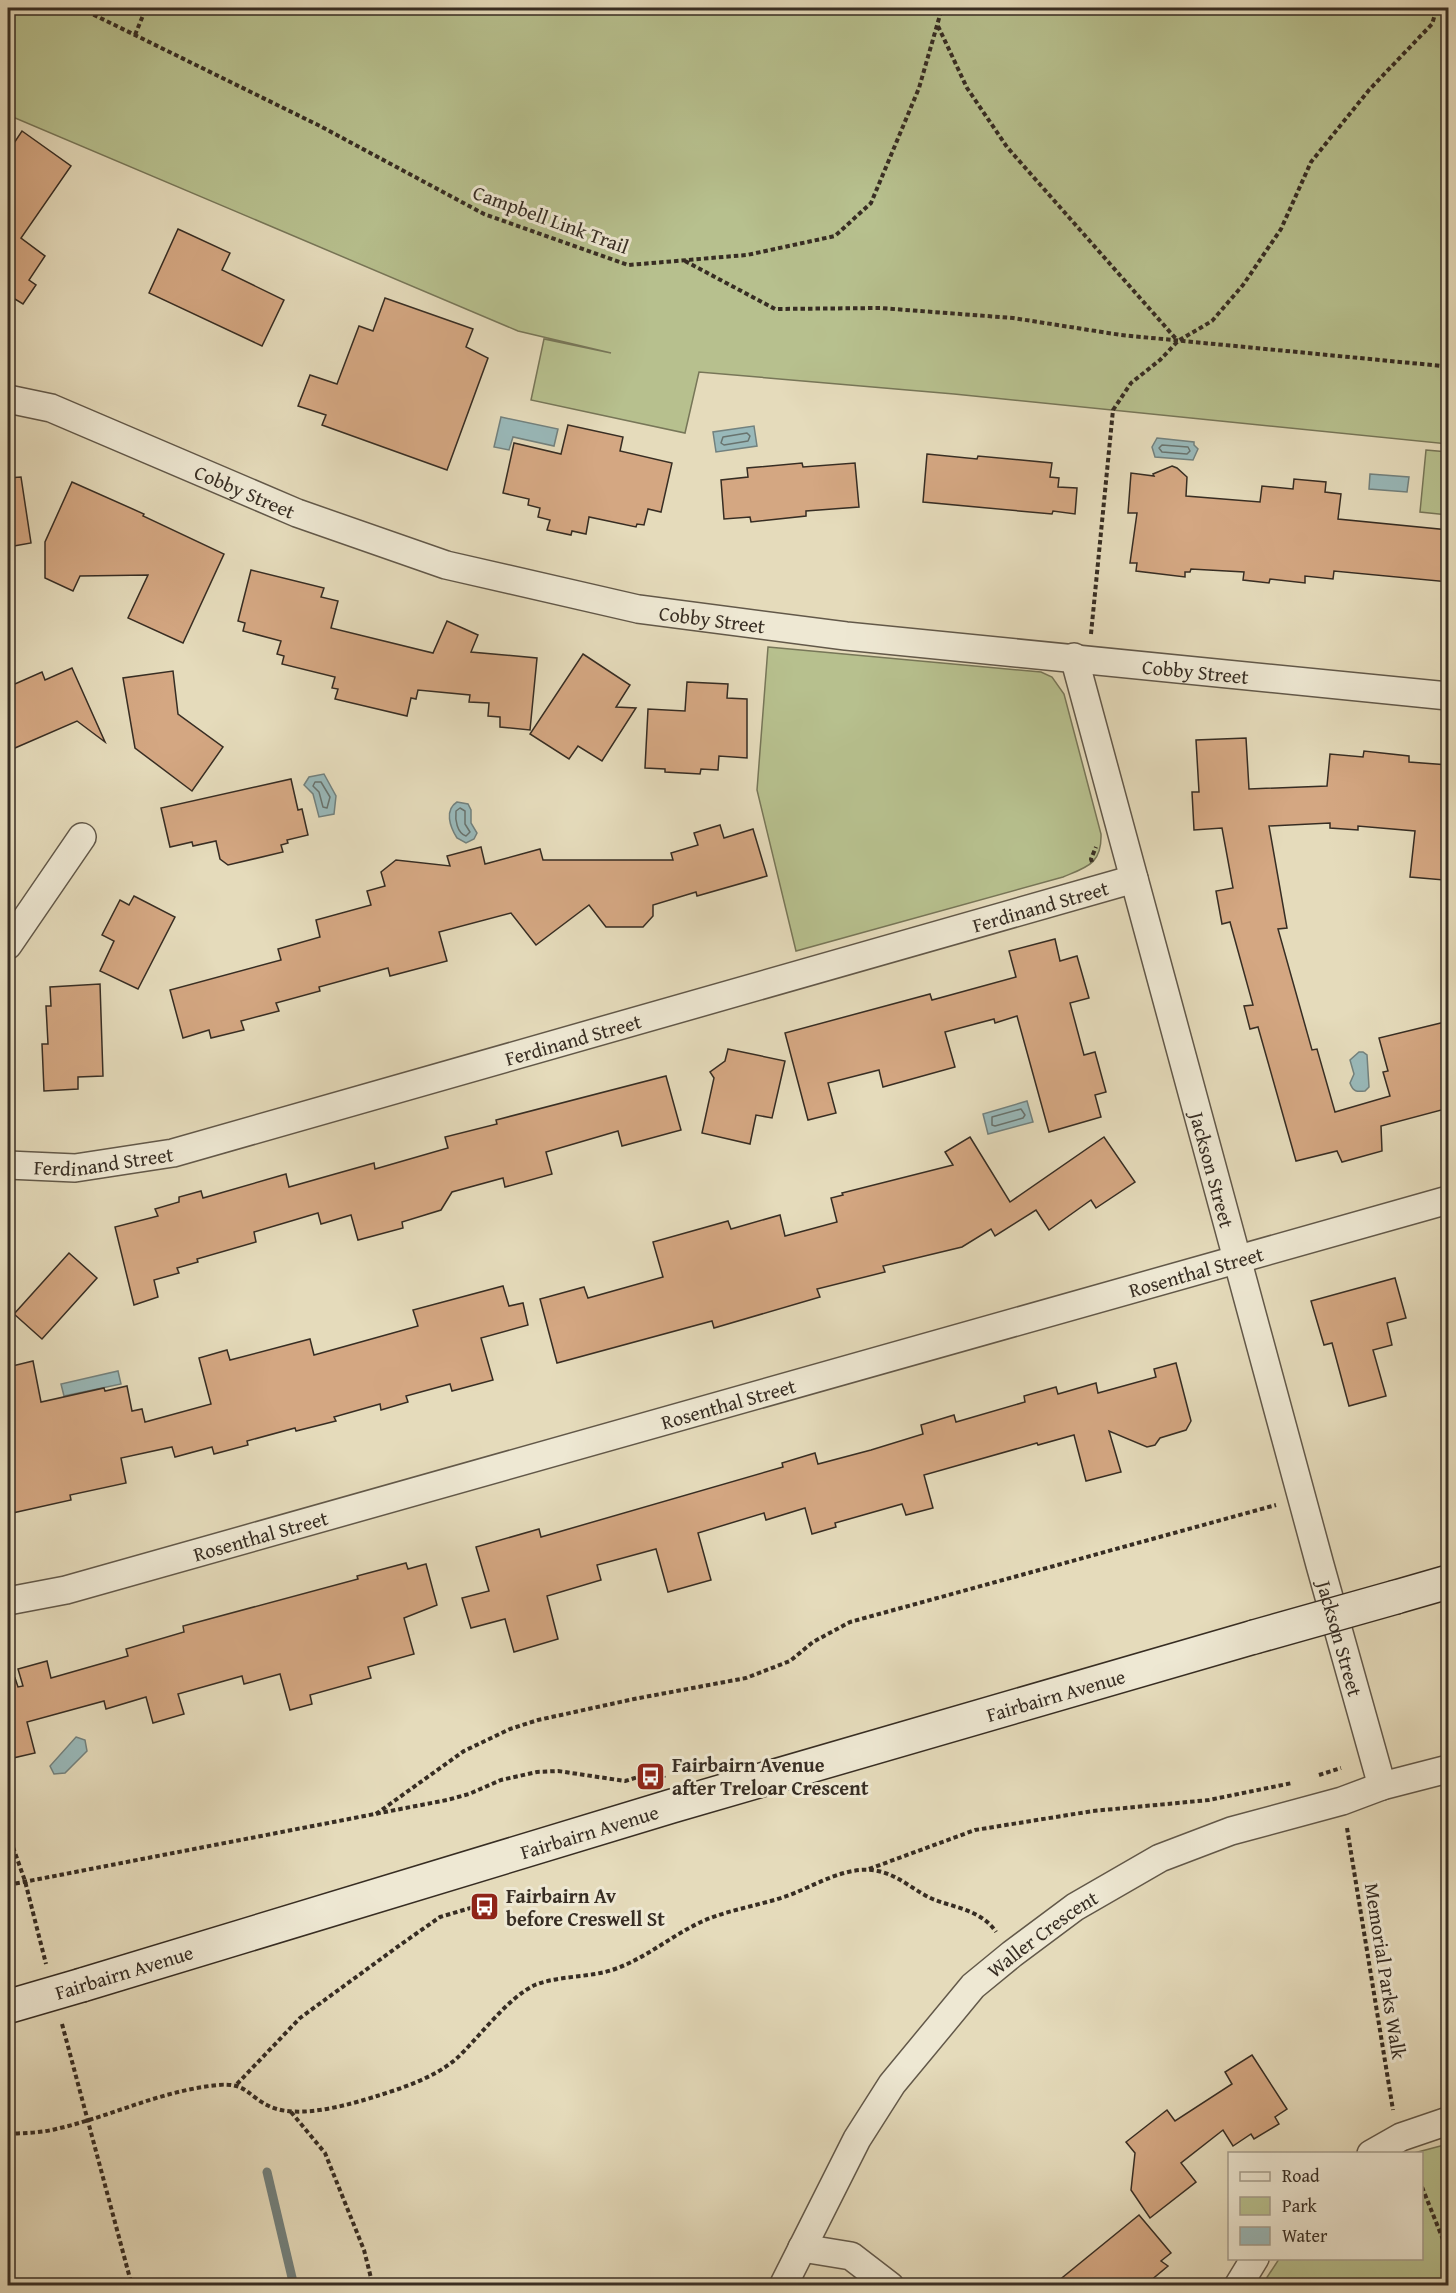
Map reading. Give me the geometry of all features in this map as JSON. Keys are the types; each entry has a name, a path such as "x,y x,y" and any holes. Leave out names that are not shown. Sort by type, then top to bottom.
{"main road":[{"name":"Fairbairn Avenue","path":"9,2006 672,1806 1449,1582"}],"street":[{"name":"Cobby Street","path":"8,399 51,408 297,513 446,565 638,609 846,636 1449,696"},
{"name":"Jackson Street","path":"1081,658 1134,879 1382,1786"},
{"path":"8,945 82,837"},
{"name":"Ferdinand Street","path":"8,1165 75,1168 173,1153 1134,879"},
{"name":"Rosenthal Street","path":"8,1601 78,1586 1449,1200"},
{"name":"Waller Crescent","path":"783,2286 857,2139 892,2084 973,1986 1012,1954 1075,1907 1160,1858 1231,1831 1342,1801 1382,1786 1449,1769"},
{"path":"1374,2152 1401,2136 1449,2121"},
{"path":"802,2248 850,2256 890,2286"},
{"path":"1238,2286 1254,2260"}],"path":[{"name":"Campbell Link Trail","path":"80,8 320,126 484,214 628,265 747,255 835,236 871,203 919,88 942,8"},
{"path":"135,35 146,8"},
{"path":"1081,658 1113,410 1131,383 1160,360 1178,341 1212,321 1243,285 1281,229 1311,162 1369,90 1432,24 1437,8"},
{"path":"938,24 967,88 1007,147 1178,341"},
{"path":"684,260 775,309 880,308 1013,318 1178,341 1449,365"},
{"path":"376,1814 464,1751 510,1729 538,1720 746,1678 790,1661 813,1642 850,1622 1283,1503"},
{"path":"1312,1778 1341,1768"},
{"path":"8,1885 447,1800 514,1776 558,1772 625,1780 662,1770 672,1806"},
{"path":"8,2134 56,2129 157,2096 194,2087 237,2084 271,2107 290,2112 345,2105 371,2098 412,2084 453,2061 505,2010 534,1986 613,1970 641,1958 703,1921 786,1897 846,1873 867,1869 975,1830 1093,1811 1209,1800 1302,1781"},
{"name":"Memorial Parks Walk","path":"1346,1821 1394,2114"},
{"path":"8,1833 25,1881 48,1972"},
{"path":"237,2084 300,2018 400,1945 440,1917 494,1901 482,1864"},
{"path":"867,1869 883,1872 932,1898 980,1916 990,1923 996,1933"},
{"path":"60,2017 132,2286"},
{"path":"290,2112 325,2153 364,2250 373,2286"},
{"path":"1423,2189 1449,2252"}],"green space":[{"path":"8,8 1448,8 1448,444 954,394 699,372 685,433 531,400 544,339 611,353 518,331 8,115"},
{"path":"1426,450 1448,452 1448,515 1420,512"},
{"path":"768,647 1041,672 1052,677 1064,694 1101,834 1101,844 1096,858 1086,867 1063,877 796,951 757,790"},
{"path":"1448,2144 1448,2285 1262,2285 1278,2260 1423,2260 1423,2152 1418,2152"}],"water":[{"path":"501,417 558,429 554,446 513,437 509,450 494,447"},
{"path":"754,426 757,446 716,452 713,432"},
{"path":"1157,438 1194,442 1198,449 1193,460 1155,457 1152,447"},
{"path":"1370,474 1409,477 1407,492 1369,489"},
{"path":"324,774 336,796 334,814 319,817 313,794 304,785 309,777"},
{"path":"457,802 468,804 471,810 471,823 477,833 474,839 466,843 457,838 450,824 449,814"},
{"path":"1359,1052 1367,1055 1369,1087 1365,1091 1356,1091 1350,1083 1354,1074 1350,1060"},
{"path":"1027,1101 1033,1122 988,1134 983,1114"},
{"path":"118,1371 121,1384 64,1396 61,1384"},
{"path":"76,1737 85,1740 87,1751 65,1773 54,1774 50,1766"}],"building":[{"path":"22,131 71,166 21,238 45,256 29,280 36,285 23,304 15,299 8,310 8,152"},
{"path":"178,229 230,253 222,270 284,300 262,346 149,293"},
{"path":"385,298 473,329 466,347 488,358 447,470 322,425 326,415 298,406 310,375 337,384 359,326 373,331"},
{"path":"568,425 623,437 620,451 672,463 661,512 648,509 644,525 637,524 636,527 589,517 586,534 572,531 571,535 547,530 550,520 538,517 540,508 528,505 529,499 503,493 514,443 561,454"},
{"path":"927,454 1052,463 1050,477 1059,478 1058,487 1077,488 1075,514 1053,511 1052,514 923,502"},
{"path":"802,463 803,467 855,463 859,507 806,511 806,516 751,522 750,517 724,519 721,480 748,477 747,468"},
{"path":"1172,466 1187,477 1186,496 1260,502 1262,486 1293,489 1294,479 1326,482 1325,492 1341,494 1338,519 1449,530 1449,582 1334,571 1333,579 1305,576 1305,583 1270,579 1269,583 1243,580 1244,572 1191,569 1190,572 1185,572 1185,577 1136,571 1137,563 1130,563 1137,513 1128,513 1131,473 1154,476 1153,474"},
{"path":"21,477 31,543 8,547 8,478"},
{"path":"72,482 144,514 143,516 224,554 183,643 128,618 148,575 80,576 73,591 45,578 45,542"},
{"path":"251,570 324,588 321,597 338,601 331,628 433,653 447,621 478,635 471,652 537,658 530,730 500,727 500,717 488,716 489,703 469,702 470,695 418,690 416,699 411,698 407,716 335,699 338,689 332,688 335,677 282,664 284,656 277,654 281,641 243,631 245,623 238,621"},
{"path":"583,654 630,685 616,707 636,708 602,761 578,746 569,759 530,734"},
{"path":"72,668 105,742 77,721 8,751 8,687 42,672 45,680"},
{"path":"173,671 178,714 223,747 192,791 135,748 123,678"},
{"path":"687,682 728,684 727,698 747,699 747,758 719,756 718,770 701,769 700,774 665,772 665,769 645,768 648,709 685,711"},
{"path":"1246,738 1249,789 1327,786 1330,754 1363,757 1364,751 1409,756 1409,762 1449,765 1449,867 1446,867 1444,880 1410,877 1415,831 1358,826 1358,830 1330,828 1330,823 1269,826 1287,928 1278,929 1312,1050 1317,1049 1335,1112 1390,1096 1383,1072 1388,1071 1379,1038 1449,1021 1449,1108 1381,1126 1382,1151 1342,1162 1337,1151 1296,1161 1258,1027 1250,1029 1244,1006 1253,1005 1230,922 1222,924 1216,891 1233,888 1222,828 1194,830 1192,792 1199,792 1196,740"},
{"path":"291,779 298,810 302,809 308,835 287,840 288,843 281,845 283,852 228,865 220,859 216,841 193,846 192,842 170,847 161,808"},
{"path":"720,825 724,838 753,829 767,876 697,896 696,892 653,905 653,916 643,927 606,927 589,905 536,945 511,913 439,932 447,961 390,976 388,968 319,987 320,991 276,1003 279,1011 241,1021 244,1030 211,1038 209,1030 183,1038 170,990 281,960 278,949 320,937 316,920 371,905 367,891 385,886 381,872 396,860 450,866 447,856 481,847 485,864 540,849 543,860 673,860 671,853 698,845 694,833"},
{"path":"134,896 175,917 138,989 100,971 114,941 102,935 120,900 129,905"},
{"path":"1055,939 1060,961 1077,956 1089,998 1070,1003 1084,1055 1095,1052 1106,1092 1095,1095 1101,1117 1049,1132 1017,1016 995,1023 994,1019 945,1032 955,1067 883,1087 879,1070 828,1083 836,1113 808,1120 785,1033 930,994 932,1000 1016,977 1009,951"},
{"path":"100,984 103,1076 78,1077 78,1089 44,1091 42,1044 48,1044 46,1006 51,1006 50,987"},
{"path":"728,1049 785,1061 772,1118 756,1115 750,1144 702,1133 714,1078 710,1072 725,1061"},
{"path":"666,1076 681,1130 622,1146 618,1131 546,1152 552,1174 505,1187 503,1178 452,1192 441,1210 402,1222 403,1228 358,1240 351,1215 321,1224 318,1213 254,1232 256,1242 197,1259 198,1262 177,1268 179,1273 154,1280 158,1297 134,1305 115,1227 158,1216 155,1209 179,1202 179,1197 201,1191 203,1198 286,1174 289,1187 374,1163 375,1169 448,1148 445,1137 497,1124 496,1120"},
{"path":"970,1137 1010,1202 1104,1137 1135,1182 1096,1208 1091,1200 1049,1230 1036,1210 995,1236 991,1229 962,1247 883,1266 885,1272 817,1289 820,1297 714,1328 712,1321 557,1363 540,1299 584,1287 588,1298 663,1277 653,1242 728,1221 731,1229 780,1215 785,1236 837,1222 831,1198 843,1195 842,1193 953,1165 945,1152"},
{"path":"69,1253 97,1278 42,1339 14,1314"},
{"path":"1395,1278 1406,1318 1387,1323 1392,1345 1373,1350 1386,1396 1349,1406 1332,1343 1324,1345 1311,1301"},
{"path":"503,1286 509,1306 523,1303 528,1325 481,1338 493,1380 452,1391 450,1384 406,1396 408,1402 381,1410 380,1404 334,1417 336,1421 296,1431 295,1428 247,1441 248,1445 214,1454 212,1447 175,1457 172,1447 121,1458 126,1483 70,1495 71,1500 8,1514 8,1367 33,1361 41,1402 104,1388 105,1391 127,1386 132,1411 142,1409 145,1422 211,1404 199,1358 227,1350 230,1360 310,1339 314,1355 418,1326 413,1310"},
{"path":"1176,1363 1191,1421 1186,1430 1160,1438 1155,1445 1147,1447 1109,1431 1121,1472 1086,1481 1074,1435 1038,1445 1037,1443 924,1475 933,1508 906,1515 902,1504 835,1523 836,1527 812,1534 805,1508 766,1520 764,1513 698,1533 711,1580 668,1592 656,1549 597,1565 601,1580 547,1596 558,1639 514,1652 505,1619 471,1628 462,1598 489,1591 476,1547 539,1529 541,1537 783,1467 782,1463 815,1453 818,1464 871,1450 923,1434 921,1425 954,1415 956,1422 1025,1402 1024,1396 1056,1387 1058,1394 1096,1383 1098,1393 1156,1377 1154,1369"},
{"path":"406,1563 408,1569 426,1564 437,1605 404,1618 414,1654 368,1667 371,1678 310,1695 312,1704 290,1710 280,1674 244,1684 242,1676 178,1694 184,1714 153,1723 146,1697 106,1709 104,1701 27,1722 35,1753 13,1758 8,1738 8,1680 15,1678 18,1687 23,1686 18,1669 47,1661 51,1678 128,1656 126,1649 184,1632 183,1626 358,1579 357,1576"},
{"path":"1252,2055 1287,2109 1275,2117 1279,2124 1254,2139 1251,2134 1233,2146 1223,2130 1181,2163 1196,2182 1150,2218 1131,2190 1135,2153 1126,2142 1167,2110 1175,2121 1232,2084 1225,2072"},
{"path":"1139,2215 1171,2253 1161,2261 1168,2266 1144,2286 1052,2286"}],"waterway":[{"path":"267,2172 294,2286"}],"place":[{"name":"Fairbairn Avenue after Treloar Crescent","path":"651,1776"},
{"name":"Fairbairn Av before Creswell St","path":"485,1907"}]}
